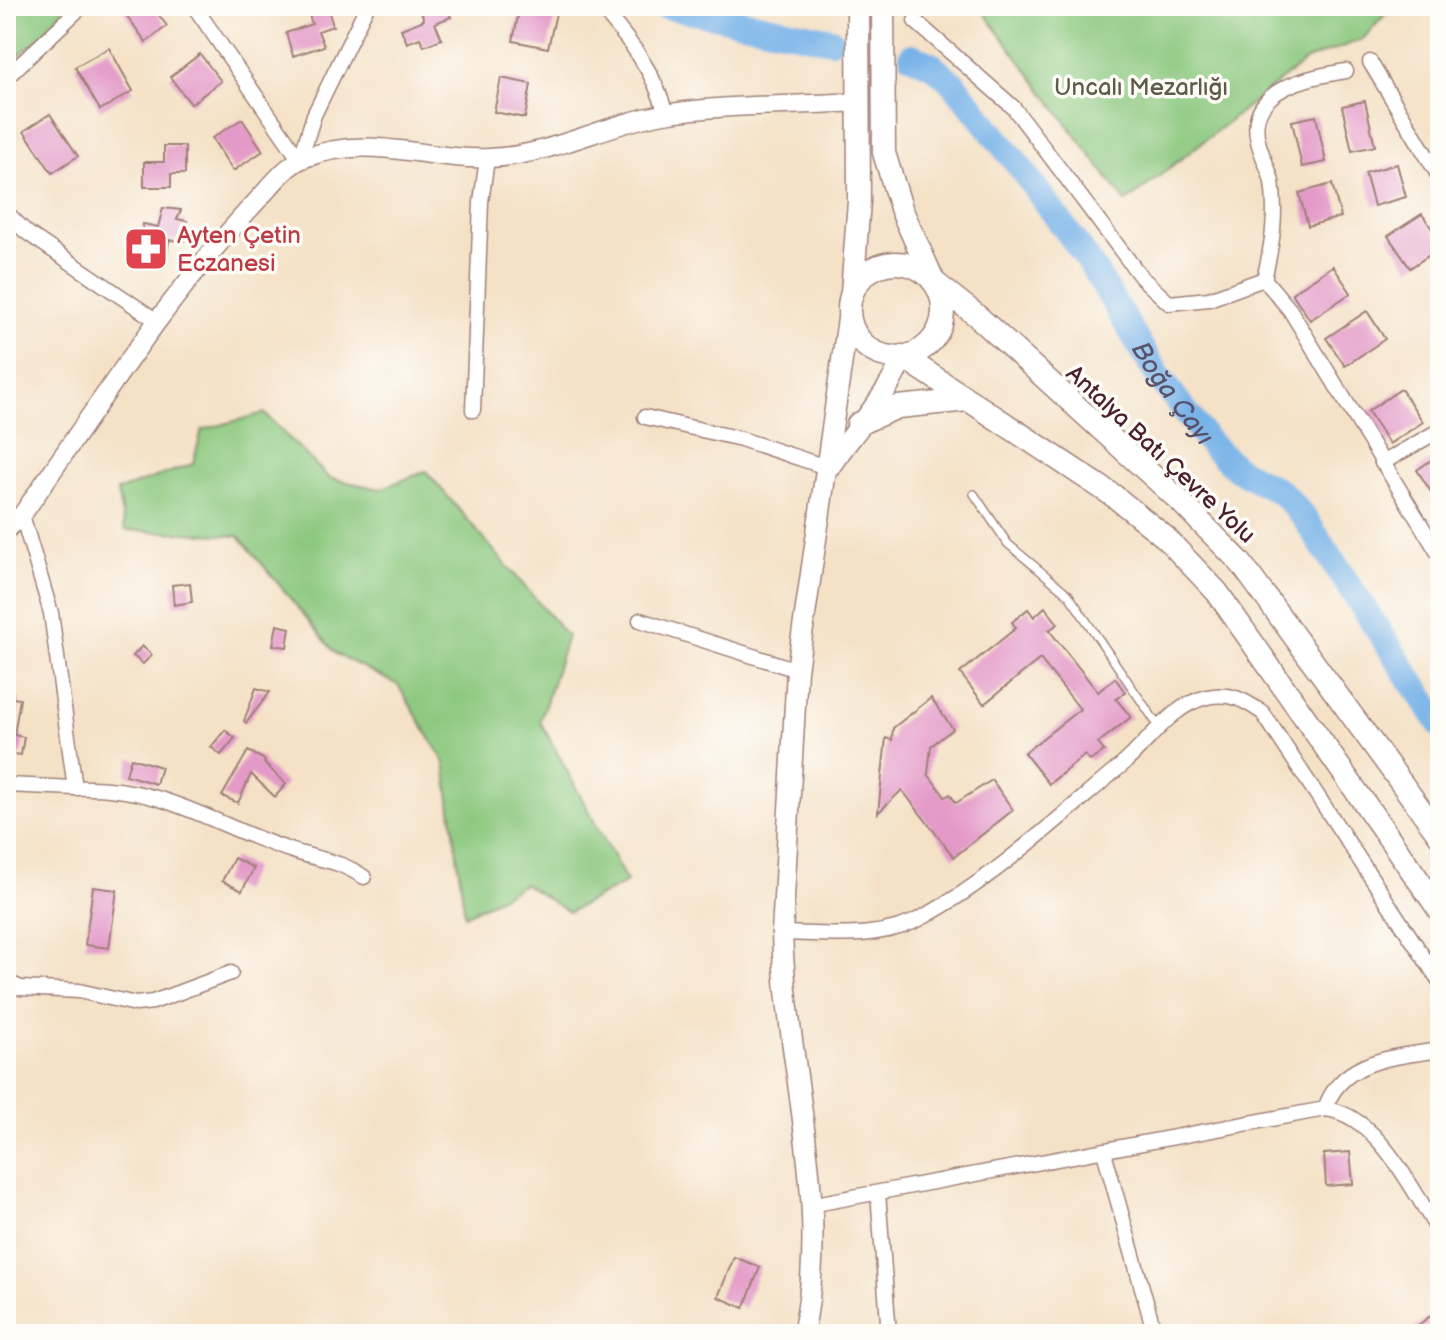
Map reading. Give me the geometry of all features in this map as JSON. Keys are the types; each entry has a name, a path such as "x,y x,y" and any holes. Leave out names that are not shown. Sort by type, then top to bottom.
{"highway":[{"path":"858,6 859,201 850,314 859,338 876,352 902,356 1114,496 1165,537 1217,592 1440,911"},
{"name":"Antalya Batı Çevre Yolu","path":"883,6 884,153 902,211 934,282 976,315 1179,500 1240,562 1440,836"},
{"path":"851,298 867,274 892,263 915,267 934,282 943,304 941,324 930,343 902,356"},
{"path":"858,424 898,407 968,400"}],"main road":[{"path":"803,1334 811,1261 810,1205 783,975 782,933 797,670 829,468 851,298"},
{"path":"829,468 858,424 898,375 902,356"}],"street":[{"path":"6,78 82,6"},
{"path":"194,6 300,160"},
{"path":"6,530 22,515 157,321 219,242 300,160 314,115 367,6"},
{"path":"600,6 634,46 657,80 666,114"},
{"path":"915,21 1013,107 1141,277 1169,303 1209,299 1264,279"},
{"path":"1370,62 1440,178"},
{"path":"1264,279 1273,242 1275,210 1271,179 1257,139 1262,109 1290,83 1346,71"},
{"path":"300,160 351,148 399,148 487,159 536,152 611,126 666,114 858,102"},
{"path":"473,410 481,202 487,159"},
{"path":"6,212 26,232 157,321"},
{"path":"1264,279 1290,310 1440,556"},
{"path":"645,417 741,439 829,468"},
{"path":"1382,463 1440,430"},
{"path":"22,515 51,613 75,788"},
{"path":"640,620 797,670"},
{"path":"782,933 871,934 922,918 969,888 1090,791 1126,761 1170,715 1205,698 1227,695 1243,699 1263,713 1440,982"},
{"path":"6,785 103,787 162,797 297,853 330,858 364,877"},
{"path":"6,982 21,988 79,991 136,1004 153,1002 231,973"},
{"path":"1325,1109 1342,1078 1359,1067 1440,1050"},
{"path":"810,1205 1325,1109 1353,1116 1376,1137 1440,1233"},
{"path":"1104,1152 1155,1334"},
{"path":"878,1193 889,1334"}],"lane":[{"path":"974,494 1008,544 1068,594 1159,727"}],"green space":[{"path":"6,6 66,6 44,33 6,67"},
{"name":"Uncalı Mezarlığı","path":"979,6 1393,6 1363,39 1307,60 1126,202"},
{"path":"264,413 329,478 380,489 426,471 567,636 540,721 627,882 569,912 524,884 465,916 445,763 398,685 336,654 239,536 125,530 117,491 193,464 202,430"}],"building":[{"path":"132,6 152,6 167,26 146,42 124,12"},
{"path":"306,6 327,6 333,26 318,31 324,46 293,56 286,33 312,24"},
{"path":"419,6 446,6 451,17 435,23 442,39 424,46 420,38 407,43 401,29 424,20"},
{"path":"520,6 556,13 548,48 513,41"},
{"path":"109,48 133,91 100,110 75,67"},
{"path":"200,54 221,81 191,104 170,77"},
{"path":"501,78 531,84 525,118 494,112"},
{"path":"1365,101 1375,146 1352,151 1342,106"},
{"path":"50,114 78,156 52,173 24,131"},
{"path":"1316,116 1326,162 1302,167 1292,121"},
{"path":"242,119 263,151 233,171 212,138"},
{"path":"164,146 185,146 185,174 171,174 171,187 144,187 144,162 164,162"},
{"path":"1397,164 1406,197 1374,206 1365,173"},
{"path":"1332,184 1341,217 1308,226 1299,193"},
{"path":"163,208 181,210 177,219 187,221 184,241 169,240 167,255 145,252 143,224 158,227"},
{"path":"1422,214 1440,241 1440,248 1410,268 1388,236"},
{"path":"1333,266 1351,293 1310,320 1292,293"},
{"path":"1367,311 1385,339 1345,366 1326,338"},
{"path":"1401,389 1423,422 1389,444 1368,411"},
{"path":"1440,454 1440,506 1417,470"},
{"path":"190,583 192,602 174,605 172,585"},
{"path":"1045,607 1058,624 1049,630 1098,692 1115,678 1125,692 1116,699 1131,717 1098,743 1104,751 1090,761 1085,755 1049,784 1024,753 1080,709 1040,659 984,704 960,673 1016,628 1012,622 1028,609 1034,617"},
{"path":"277,625 290,628 287,647 273,645"},
{"path":"142,646 152,655 143,664 133,656"},
{"path":"256,688 270,692 246,723 244,721"},
{"path":"6,697 20,699 14,735 24,737 21,755 6,753"},
{"path":"931,698 953,729 931,746 928,774 945,797 950,794 956,803 992,780 1013,810 954,857 902,790 878,813 886,738 892,740 893,728"},
{"path":"225,730 235,738 221,755 211,747"},
{"path":"248,751 265,760 264,763 286,784 275,797 251,774 238,803 222,796"},
{"path":"131,758 161,767 156,784 126,775"},
{"path":"234,858 254,868 242,891 222,881"},
{"path":"93,887 117,890 109,948 85,945"},
{"path":"1350,1152 1353,1184 1326,1186 1324,1154"},
{"path":"734,1257 760,1267 744,1308 718,1297"},
{"path":"1440,1309 1440,1334 1406,1334"}],"waterway":[{"name":"Boğa Çayı","path":"664,6 831,40"},
{"name":"Boğa Çayı","path":"912,56 933,66 954,84 1019,166 1087,258 1157,374 1211,445 1236,468 1282,493 1303,516 1440,724"}],"place":[{"name":"Ayten Çetin Eczanesi","path":"146,249"}]}
